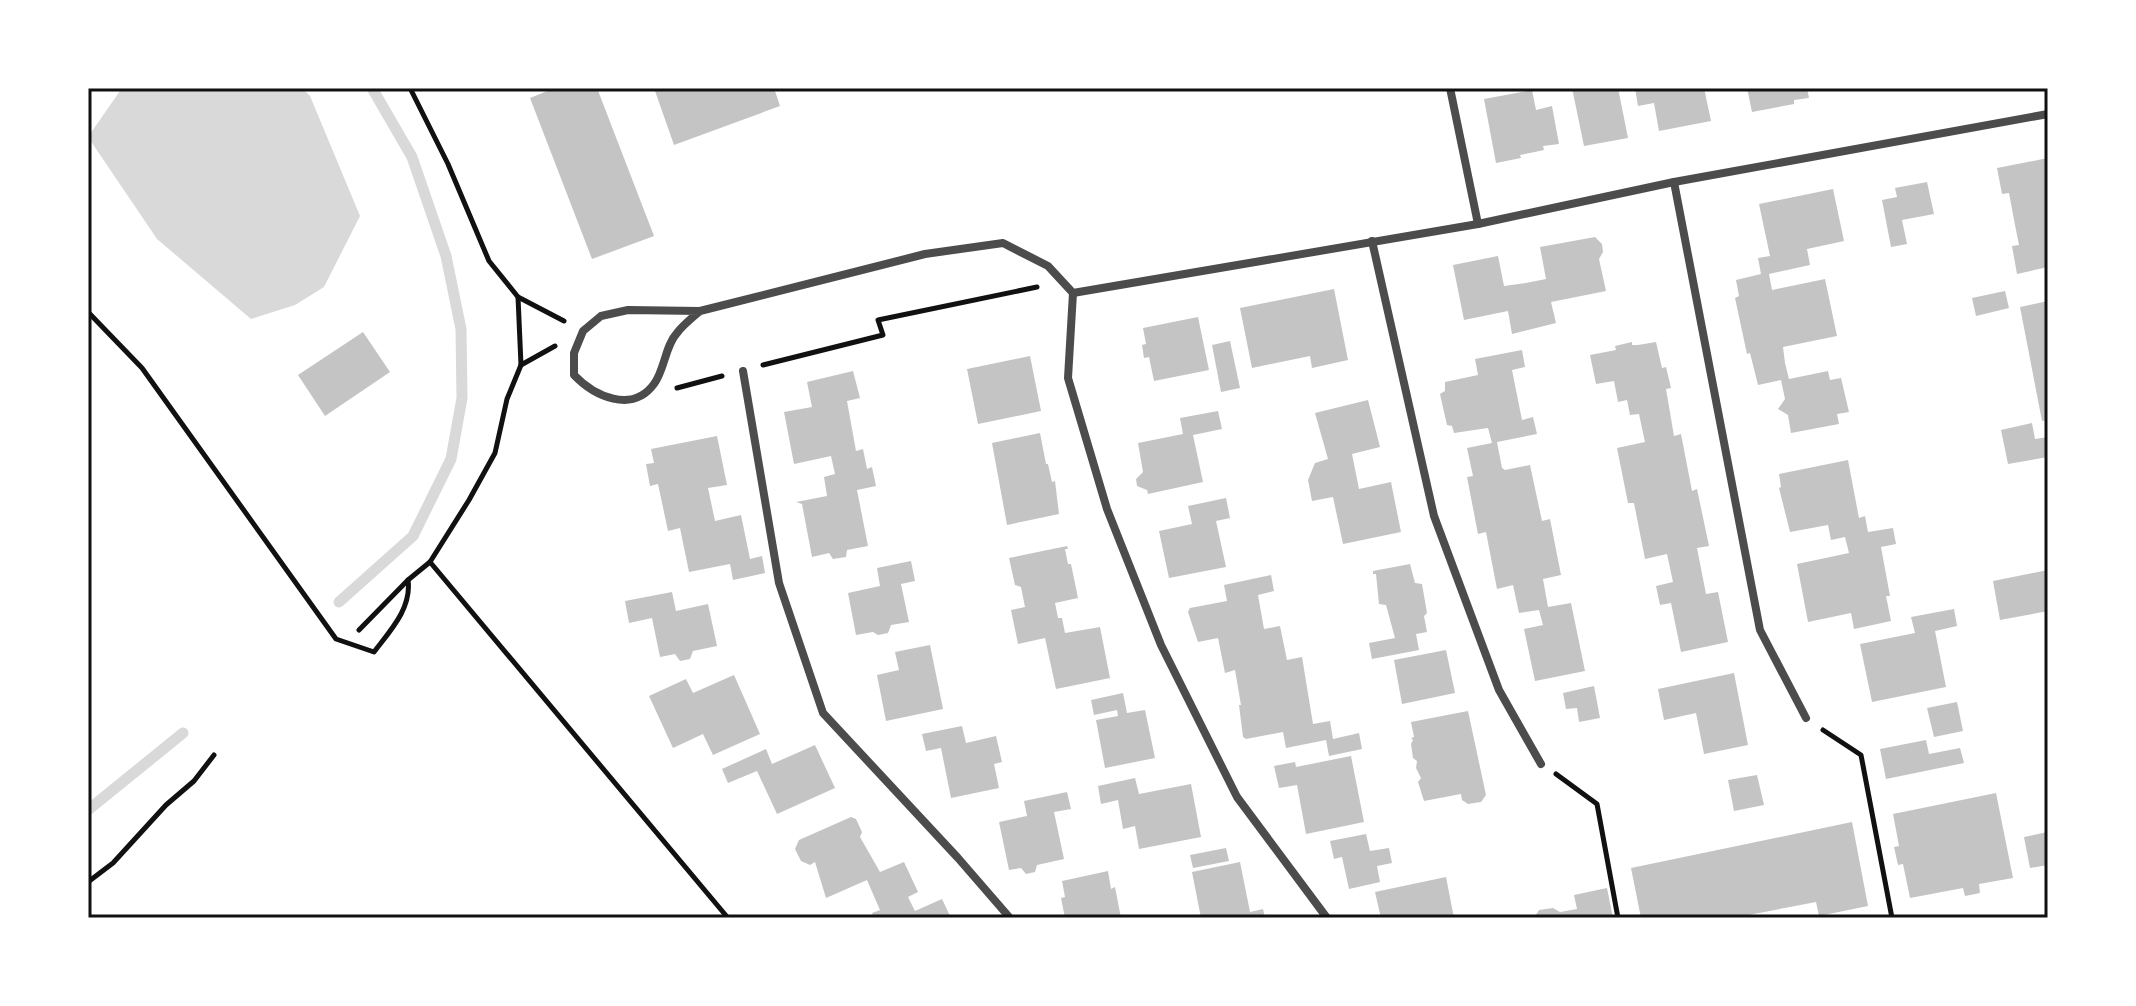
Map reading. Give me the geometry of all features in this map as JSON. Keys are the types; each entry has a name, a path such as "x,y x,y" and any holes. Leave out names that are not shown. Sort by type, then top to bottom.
{"street":[{"path":"1450,88 1478,224"},
{"path":"1073,293 1478,224 1674,182 2048,114"},
{"path":"1674,182 1760,630 1806,718"},
{"path":"1372,241 1434,516 1499,690 1541,764"},
{"path":"700,311 675,334 653,385 639,397 611,400 588,390 574,375 574,353 583,331 601,316 628,310 700,311 925,254 1003,243 1048,266 1064,281 1073,293 1068,378 1107,509 1156,632 1237,797 1327,918"},
{"path":"743,371 779,583 823,713 1010,918"}],"path":[{"path":"410,88 448,164 489,261 518,297 583,331"},
{"path":"653,385 672,389 883,335 878,320 1064,281"},
{"path":"359,630 430,562 495,453 507,399 521,365 518,297"},
{"path":"88,312 142,368 336,639 374,652 404,608 410,594 408,580"},
{"path":"430,562 728,918"},
{"path":"1806,718 1861,755 1892,918"},
{"path":"88,882 113,863 166,805 194,781 214,755"},
{"path":"1541,764 1597,804 1618,918"}],"shaded area":[{"path":"122,88 302,88 310,96 360,216 324,287 295,305 251,319 157,239 88,137"}],"building":[{"path":"555,88 597,88 654,236 592,259 530,98"},
{"path":"654,88 774,88 780,106 674,145"},
{"path":"1572,88 1618,88 1628,138 1584,146"},
{"path":"1635,88 1704,88 1711,121 1659,131 1654,103 1638,106"},
{"path":"1747,88 1807,88 1809,98 1752,112"},
{"path":"1532,90 1536,110 1552,106 1559,144 1543,146 1544,150 1496,163 1484,99"},
{"path":"2048,158 2048,267 2017,274 2012,246 2019,245 2009,193 2002,194 1997,168"},
{"path":"1927,182 1934,214 1902,220 1907,244 1891,247 1882,200 1897,197 1895,188"},
{"path":"1833,189 1844,241 1807,249 1810,265 1769,274 1772,290 1825,279 1837,336 1783,347 1785,363 1789,379 1828,371 1830,380 1841,378 1849,412 1837,414 1839,424 1791,433 1788,415 1778,409 1785,399 1781,380 1758,385 1750,353 1747,354 1735,298 1739,296 1736,280 1761,274 1758,258 1770,256 1759,204"},
{"path":"1595,237 1602,244 1603,252 1599,259 1606,291 1551,302 1556,323 1512,334 1508,311 1464,320 1453,265 1498,256 1504,286 1526,283 1546,279 1540,247"},
{"path":"1334,289 1348,360 1312,368 1310,356 1252,368 1240,308"},
{"path":"2005,291 2009,308 1976,316 1972,298"},
{"path":"2048,301 2048,420 2042,421 2020,307"},
{"path":"1198,317 1209,370 1154,381 1149,357 1144,358 1142,345 1146,344 1143,328"},
{"path":"363,332 390,372 325,416 298,375"},
{"path":"1230,341 1240,388 1221,392 1212,345"},
{"path":"1632,342 1632,345 1638,345 1656,342 1662,368 1666,367 1671,388 1666,389 1674,436 1681,434 1692,491 1697,489 1709,546 1697,548 1706,594 1718,592 1728,642 1681,652 1671,603 1660,605 1656,586 1673,582 1667,554 1645,559 1634,503 1628,503 1617,448 1645,442 1639,414 1630,415 1627,400 1618,402 1614,381 1596,384 1590,355 1616,350 1615,346"},
{"path":"1522,350 1525,367 1512,370 1522,420 1533,417 1537,434 1497,442 1502,468 1530,465 1542,521 1550,519 1561,575 1543,579 1548,607 1571,603 1585,671 1535,681 1524,629 1543,625 1539,610 1519,613 1513,585 1497,589 1486,532 1478,534 1467,477 1473,476 1467,448 1492,443 1488,428 1454,433 1452,426 1447,425 1440,394 1445,391 1445,382 1478,375 1475,359"},
{"path":"1030,356 1041,411 978,424 967,369"},
{"path":"853,371 860,398 847,401 856,451 863,449 867,469 872,467 876,486 857,490 868,546 847,550 846,557 833,559 829,553 812,557 802,504 796,502 827,496 824,477 835,474 831,456 794,464 784,412 812,407 807,382"},
{"path":"1368,400 1380,447 1352,454 1359,489 1391,482 1401,532 1343,544 1333,497 1312,501 1308,480 1315,463 1328,459 1315,413"},
{"path":"1218,411 1222,429 1193,435 1203,482 1148,494 1147,490 1137,486 1136,479 1143,472 1138,443 1183,434 1180,418"},
{"path":"2032,423 2035,439 2048,437 2048,457 2008,464 2001,430"},
{"path":"1040,433 1046,464 1052,482 1055,481 1059,514 1007,525 992,443"},
{"path":"717,436 727,485 708,488 715,521 741,515 750,559 762,556 765,573 733,580 730,564 689,572 680,528 668,531 658,484 650,486 646,464 654,463 651,449"},
{"path":"1848,460 1859,518 1865,516 1868,532 1893,528 1896,544 1881,547 1891,621 1854,629 1851,613 1808,622 1797,564 1849,553 1845,537 1831,540 1828,525 1790,532 1779,488 1779,474"},
{"path":"1226,498 1230,518 1216,521 1226,567 1169,578 1159,531 1192,524 1188,506"},
{"path":"1067,546 1068,564 1071,564 1078,598 1055,603 1058,618 1062,618 1065,633 1100,627 1110,678 1056,689 1045,638 1018,644 1011,610 1025,607 1021,587 1015,585 1009,558"},
{"path":"911,561 915,581 901,584 909,622 891,625 888,633 856,635 848,593 880,586 877,568"},
{"path":"1410,564 1415,583 1422,584 1427,632 1416,634 1419,650 1372,659 1369,643 1395,638 1386,605 1379,604 1376,574 1373,571"},
{"path":"2048,570 2048,611 2000,620 1993,581"},
{"path":"1271,575 1274,591 1258,595 1264,629 1280,626 1287,660 1302,657 1313,724 1330,721 1333,739 1359,733 1362,749 1329,756 1326,740 1286,748 1283,732 1243,737 1235,670 1225,673 1218,638 1198,642 1188,612 1190,608 1227,601 1224,585"},
{"path":"672,592 676,611 708,604 717,646 693,651 690,659 680,661 675,654 660,657 652,618 629,623 625,601"},
{"path":"1954,609 1957,626 1935,631 1946,687 1872,702 1860,644 1915,633 1911,617"},
{"path":"930,645 943,709 886,721 877,675 899,670 895,652"},
{"path":"1446,650 1455,693 1402,704 1394,660"},
{"path":"1734,673 1748,745 1704,754 1696,713 1664,720 1658,689"},
{"path":"734,675 760,734 713,755 703,734 673,748 649,696 686,679 693,693"},
{"path":"1594,686 1600,718 1579,722 1577,708 1566,709 1563,693"},
{"path":"1123,693 1127,713 1145,710 1155,758 1105,768 1096,720 1118,716 1117,710 1094,715 1091,700"},
{"path":"1957,702 1963,731 1934,737 1927,708"},
{"path":"1468,711 1486,795 1481,802 1468,804 1462,800 1461,794 1424,801 1418,782 1421,778 1416,768 1417,761 1413,758 1411,722"},
{"path":"962,726 966,743 996,736 1002,762 994,764 999,788 951,798 941,748 926,751 922,734"},
{"path":"1926,740 1929,754 1960,748 1964,763 1886,779 1880,749"},
{"path":"815,745 835,788 777,814 757,771 728,783 722,769 766,749 772,764"},
{"path":"1351,756 1364,822 1306,834 1297,785 1279,788 1274,766 1295,762 1296,767"},
{"path":"1757,775 1764,805 1734,811 1728,780"},
{"path":"1135,778 1139,794 1191,784 1201,837 1139,849 1135,826 1123,829 1118,800 1101,804 1098,786"},
{"path":"1067,792 1071,809 1054,812 1064,859 1037,865 1035,872 1026,874 1021,868 1009,870 999,822 1027,816 1024,801"},
{"path":"1996,793 2013,878 1979,884 1980,893 1965,896 1963,888 1910,898 1903,864 1898,865 1894,847 1899,846 1893,814"},
{"path":"851,817 856,819 862,832 860,837 880,872 904,862 918,892 908,897 915,911 942,899 951,918 874,918 872,913 880,910 867,880 826,898 815,862 810,865 801,861 795,849 799,840"},
{"path":"1852,822 1868,906 1819,916 1816,902 1733,918 1641,918 1631,868"},
{"path":"2048,832 2048,865 2030,868 2024,837"},
{"path":"1366,834 1370,851 1389,848 1392,863 1377,866 1380,882 1349,889 1342,857 1334,859 1330,841"},
{"path":"1226,848 1229,861 1193,868 1190,855"},
{"path":"1240,862 1250,912 1263,909 1265,918 1201,918 1192,872"},
{"path":"1108,871 1111,889 1115,887 1121,918 1065,918 1062,881"},
{"path":"1446,877 1454,918 1381,918 1375,892"},
{"path":"1607,888 1613,918 1534,918 1539,910 1553,908 1560,912 1577,909 1574,895"}],"waterway":[{"path":"339,602 413,536 451,459 462,398 461,329 446,256 412,157 372,88"},
{"path":"88,810 183,733"}]}
